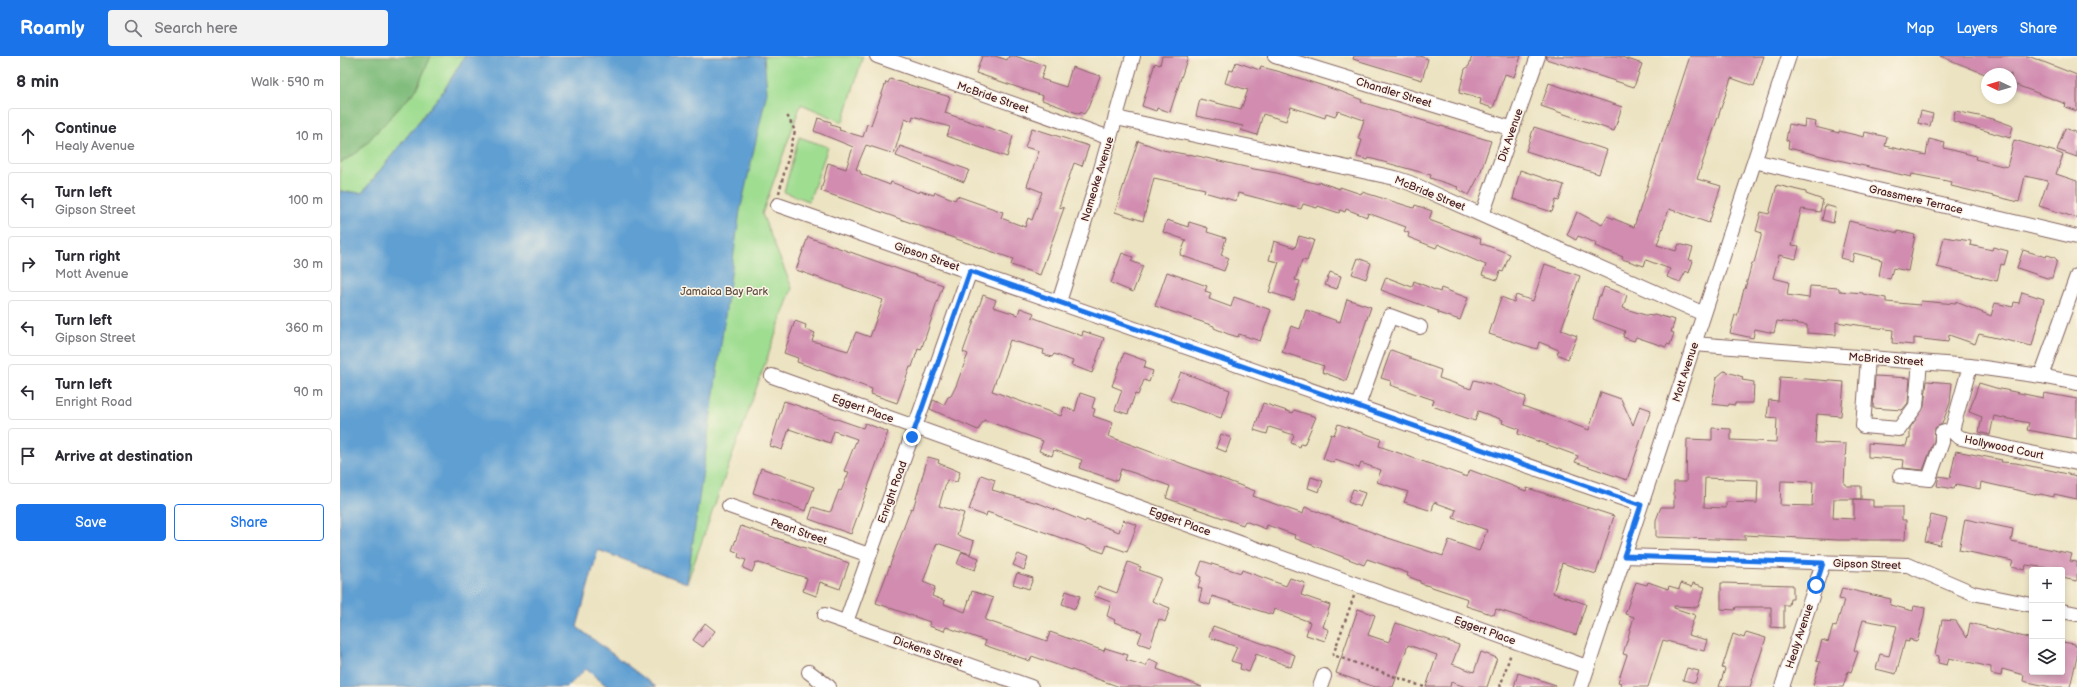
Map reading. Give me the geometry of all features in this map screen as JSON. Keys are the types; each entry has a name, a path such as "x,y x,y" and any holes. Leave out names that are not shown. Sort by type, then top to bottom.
{"street":[{"name":"McBride Street","path":"877,56 1110,138"},
{"name":"Nameoke Avenue","path":"1059,302 1110,138 1133,56"},
{"name":"Chandler Street","path":"1275,56 1513,128"},
{"name":"Dix Avenue","path":"1482,215 1538,56"},
{"name":"Mott Avenue","path":"1581,687 1789,56"},
{"name":"McBride Street","path":"1116,118 1395,178 1704,314"},
{"name":"Grassmere Terrace","path":"1754,161 2077,238"},
{"name":"Gipson Street","path":"778,205 1641,505"},
{"name":"Enright Road","path":"846,622 970,271"},
{"path":"2041,376 2077,276"},
{"path":"1358,406 1390,316 1420,327"},
{"name":"McBride Street","path":"1694,344 1970,366 2041,376 2077,383"},
{"path":"1868,358 1863,426 1899,429 1916,406 1920,362"},
{"name":"Hollywood Court","path":"1970,366 1952,430 1956,435 1961,438 2077,463"},
{"name":"Eggert Place","path":"772,376 1588,666"},
{"path":"1900,476 1929,479 1942,442 1942,433 1952,430"},
{"name":"Pearl Street","path":"729,506 869,555"},
{"name":"Gipson Street","path":"1624,556 1908,565 1973,593 2029,604"},
{"name":"Healy Avenue","path":"1782,687 1823,563"},
{"path":"2065,612 2077,614"},
{"name":"Dickens Street","path":"824,615 1031,687"},
{"path":"809,672 829,687"}],"path":[{"path":"778,205 779,193 795,131 787,114"},
{"path":"1354,596 1333,655 1424,687"},
{"path":"1500,687 1512,651"}],"green space":[{"path":"340,56 431,56 416,90 358,152 340,163"},
{"path":"431,56 465,56 444,90 362,193 340,191 340,163 358,152 416,90"},
{"name":"Jamaica Bay Park","path":"711,56 863,56 843,122 801,104 762,214 792,288 687,583 603,551"},
{"path":"799,137 828,147 809,201 784,192"}],"water":[{"path":"465,56 764,56 767,92 740,211 687,583 598,550 577,627 656,687 608,687 586,669 567,687 340,687 340,191 362,193 444,90"}],"building":[{"path":"982,56 995,56 1007,60 1009,56 1015,56 1045,66 1041,79 1066,87 1072,67 1100,76 1088,108 1084,114 1080,112 1080,114 1042,100 1043,96 976,73"},
{"path":"1162,56 1188,56 1170,112 1157,108 1156,111 1142,106 1155,63 1160,65"},
{"path":"1354,56 1420,56 1428,59 1422,80 1353,59"},
{"path":"1472,56 1521,56 1514,77 1505,74 1493,108 1480,104 1481,99 1459,93 1465,69 1469,66"},
{"path":"1546,56 1619,56 1642,64 1634,87 1546,59"},
{"path":"1690,56 1764,56 1754,86 1731,78 1697,179 1721,186 1709,223 1669,209 1657,245 1676,251 1679,244 1693,248 1689,260 1693,261 1689,273 1686,271 1680,282 1667,277 1670,269 1646,260 1644,266 1622,259 1623,257 1595,246 1596,243 1578,236 1576,240 1567,235 1577,212 1602,225 1607,216 1634,227"},
{"path":"1940,56 2028,56 2077,75 2077,111 2065,107 2066,104 2017,85 2017,68 1981,68 1981,72"},
{"path":"1236,62 1260,70 1261,67 1277,71 1342,92 1362,100 1361,102 1491,141 1480,174 1469,195 1457,189 1458,187 1430,178 1431,175 1369,158 1368,160 1357,157 1362,140 1358,139 1364,120 1338,111 1335,116 1326,113 1325,118 1291,107 1286,121 1263,114 1257,135 1241,130 1243,126 1196,116 1200,99 1241,109 1248,90 1225,83 1229,70 1233,71"},
{"path":"890,79 950,97 945,113 1013,136 1007,157 947,136 950,127 913,116 912,121 905,118 894,154 866,145 856,169 860,171 861,174 890,185 891,182 919,193 920,191 934,195 935,192 955,200 957,196 1003,212 1001,218 1025,227 1028,218 1032,220 1042,192 1027,186 1039,151 1025,147 1032,128 1089,146 1082,166 1074,163 1059,207 1064,208 1040,275 1011,265 1013,259 821,191 828,163 846,169 853,147 814,131 818,118 831,122 831,125 840,128 839,130 863,137 867,124 871,125 886,82 888,83"},
{"path":"1549,83 1622,107 1614,131 1541,106"},
{"path":"1921,111 1933,114 1930,126 1918,123"},
{"path":"1955,111 1993,119 2013,126 2010,138 1953,121"},
{"path":"1805,120 1816,122 1815,127 1839,133 1839,131 1864,137 1865,132 1887,137 1885,146 1926,155 1929,139 1945,143 1944,148 1976,156 1975,159 2007,167 2014,140 2056,152 2063,155 2056,174 2077,181 2077,218 2039,206 2048,181 2025,176 2019,202 1951,186 1952,182 1912,174 1911,177 1788,148 1789,141 1786,140 1789,124 1804,127"},
{"path":"1534,127 1607,150 1599,174 1526,151"},
{"path":"2065,128 2077,133 2077,157 2057,150"},
{"path":"1138,141 1163,150 1189,154 1277,173 1318,184 1319,182 1361,194 1362,192 1414,208 1415,205 1432,211 1429,220 1481,239 1480,243 1510,254 1503,272 1500,271 1497,280 1482,275 1486,265 1438,244 1436,248 1408,237 1409,233 1404,231 1406,227 1368,213 1367,217 1346,209 1345,212 1340,210 1339,213 1318,206 1317,208 1303,204 1301,209 1238,193 1236,201 1204,192 1205,189 1154,178 1143,221 1115,212"},
{"path":"900,146 969,170 964,182 896,156"},
{"path":"1520,170 1564,185 1559,201 1556,200 1552,212 1513,199"},
{"path":"1777,185 1806,192 1806,194 1823,200 1820,212 1802,209 1801,211 1792,245 1799,246 1796,259 1779,255 1773,278 1789,282 1787,295 1809,298 1810,286 1839,288 1839,291 1863,293 1886,298 1886,302 1920,305 1921,301 1956,304 1956,302 1991,316 1995,303 2013,307 2014,302 2019,303 2022,292 2044,299 2032,346 1979,334 1975,344 1949,335 1948,342 1914,338 1914,345 1892,343 1893,330 1836,322 1836,335 1807,333 1807,325 1777,321 1774,333 1755,329 1753,338 1730,333 1735,315 1737,316 1752,263 1754,263 1762,233 1756,231 1761,212 1769,214"},
{"path":"1825,205 1836,208 1833,223 1822,220"},
{"path":"1167,220 1188,227 1189,222 1208,228 1207,232 1226,238 1221,255 1229,258 1224,271 1180,255 1186,240 1163,232"},
{"path":"1849,221 1898,233 1898,231 1915,235 1908,271 1893,268 1890,279 1879,276 1882,260 1854,253 1852,261 1840,258"},
{"path":"1299,236 1314,240 1307,261 1302,260 1295,280 1300,281 1294,300 1269,292 1279,262 1269,260 1274,241 1295,248"},
{"path":"808,237 943,285 921,350 918,349 897,403 871,394 872,389 797,362 798,358 784,353 795,321 806,325 805,329 815,333 812,341 848,351 856,332 870,337 883,300 796,270"},
{"path":"1944,237 1971,241 1970,245 1992,250 1993,247 2008,251 2004,265 2001,264 1997,281 1937,267"},
{"path":"2023,250 2046,257 2047,255 2054,257 2057,260 2052,278 2047,278 2017,268"},
{"path":"1122,253 1133,257 1131,261 1143,266 1133,292 1111,283"},
{"path":"1358,258 1371,263 1366,279 1352,274"},
{"path":"1545,264 1580,276 1561,330 1577,336 1568,359 1557,354 1559,350 1539,342 1537,349 1489,334 1501,297 1514,302 1516,295 1533,301"},
{"path":"1167,272 1207,286 1205,291 1211,293 1209,299 1231,307 1234,297 1271,310 1260,341 1239,334 1238,337 1228,334 1214,328 1214,326 1155,306"},
{"path":"1330,272 1341,276 1337,289 1325,285"},
{"path":"1386,277 1412,287 1414,281 1440,292 1441,288 1468,298 1460,320 1438,313 1438,311 1381,290"},
{"path":"1604,287 1627,295 1623,308 1645,315 1653,316 1654,314 1675,320 1671,332 1674,333 1670,345 1667,344 1666,347 1636,337 1634,341 1623,337 1625,331 1593,319 1599,296 1601,296"},
{"path":"983,295 996,300 993,307 1018,315 1020,308 1034,313 1032,317 1082,336 1083,331 1104,338 1092,373 1071,365 1073,361 1054,354 1052,357 1043,354 1044,350 1010,340 992,391 1061,416 1064,407 1075,411 1080,393 1095,398 1092,408 1095,409 1093,416 1113,423 1108,436 1255,491 1253,496 1303,514 1305,507 1385,537 1443,556 1449,540 1479,551 1487,530 1453,518 1456,510 1434,502 1432,511 1404,502 1408,492 1377,482 1381,470 1361,463 1359,468 1335,460 1334,463 1323,459 1331,434 1334,435 1338,424 1381,439 1379,446 1467,477 1470,470 1526,491 1527,488 1614,516 1596,574 1562,563 1553,593 1586,604 1576,635 1496,609 1494,615 1466,606 1468,599 1420,583 1420,581 1407,576 1408,573 1367,559 1364,565 1294,538 1295,535 1267,525 1266,529 1245,521 1243,525 1166,498 1170,486 1121,469 1117,481 1079,468 1082,460 1054,450 1052,456 1039,451 1043,441 984,420 978,430 930,409 933,400 944,405 956,386 968,354 963,352"},
{"path":"1347,299 1371,307 1346,381 1322,372 1324,366 1282,352 1291,326 1300,329 1306,310 1340,322"},
{"path":"1391,350 1410,357 1410,359 1441,370 1439,378 1471,389 1474,380 1494,385 1526,397 1523,406 1589,430 1601,392 1621,399 1633,425 1640,406 1651,410 1627,480 1575,462 1578,456 1518,434 1519,429 1502,423 1503,420 1478,411 1475,421 1432,406 1434,400 1390,385 1391,381 1381,378"},
{"path":"1124,353 1146,361 1144,368 1153,371 1149,382 1144,380 1138,395 1135,394 1128,414 1115,410 1122,390 1112,386"},
{"path":"1724,371 1743,377 1742,380 1754,382 1753,403 1735,403 1735,405 1729,404 1728,406 1712,404 1717,377"},
{"path":"1181,372 1230,390 1221,418 1170,400"},
{"path":"1875,376 1910,378 1908,403 1902,410 1873,408"},
{"path":"1780,377 1844,382 1841,416 1817,414 1815,443 1846,444 1844,484 1846,484 1846,486 1861,486 1861,499 1854,499 1873,500 1873,507 1902,507 1902,520 1906,520 1905,540 1838,540 1745,535 1745,540 1656,537 1656,520 1661,507 1674,507 1674,482 1686,482 1687,439 1712,440 1712,428 1731,429 1731,440 1776,442 1777,418 1767,417 1769,400 1778,401","holes":["1705,478 1758,480 1757,503 1726,502 1726,508 1704,507","1781,481 1813,482 1812,506 1780,505","1834,499 1854,499 1854,519 1833,518"]},
{"path":"1927,381 1952,383 1950,403 1942,424 1935,428 1934,441 1923,470 1903,468 1904,460 1868,457 1868,443 1906,446 1908,439 1910,439 1910,428 1924,407"},
{"path":"1979,383 2043,398 2044,393 2077,399 2077,439 2027,430 2029,423 1994,416 1990,435 1979,432 1982,417 1969,412"},
{"path":"784,401 863,428 865,423 888,432 851,534 809,519 813,507 829,512 831,511 839,490 841,491 849,472 844,471 857,439 834,431 830,443 789,429 782,450 770,446"},
{"path":"1263,403 1293,413 1294,410 1316,417 1304,445 1301,444 1300,447 1291,443 1294,435 1269,427 1267,434 1254,430"},
{"path":"1221,434 1231,438 1226,452 1216,448"},
{"path":"1956,451 2002,460 2001,462 2016,463 2077,476 2077,499 2054,494 2054,497 2039,495 1981,482 1980,489 1956,484 1954,489 1937,486 1939,476 1950,478"},
{"path":"928,457 939,460 938,463 960,472 957,482 947,480 939,506 964,513 957,535 974,541 970,554 937,543 923,582 935,587 932,596 945,601 944,604 965,612 972,591 993,598 985,620 1047,641 1050,632 1104,651 1105,648 1128,655 1126,660 1146,666 1149,659 1159,663 1157,669 1202,687 1120,687 1032,656 1030,661 984,645 986,641 946,627 944,631 929,626 930,622 876,603 911,508 913,509"},
{"path":"761,468 814,487 806,511 753,493"},
{"path":"981,475 995,480 992,490 1041,504 1085,522 1086,520 1119,532 1123,520 1137,525 1127,552 1107,545 1104,553 987,512 986,516 969,510"},
{"path":"1311,477 1323,481 1319,492 1308,488"},
{"path":"1353,489 1365,493 1360,507 1348,502"},
{"path":"1931,515 1947,519 1940,545 1925,541"},
{"path":"1965,519 2013,529 2011,541 2072,554 2070,561 2077,562 2077,581 2065,579 2065,567 2040,567 2026,565 2025,570 2011,567 2013,561 1959,550"},
{"path":"741,526 849,563 840,589 820,582 816,596 803,591 807,578 756,562 752,572 743,568 746,560 738,557 739,553 732,550"},
{"path":"962,552 979,558 975,570 957,564"},
{"path":"1018,554 1028,558 1024,570 1013,565"},
{"path":"1202,561 1241,573 1242,570 1286,586 1290,578 1305,583 1301,595 1330,605 1323,627 1329,630 1325,641 1306,635 1310,622 1275,609 1273,615 1212,596 1210,605 1199,601 1202,589 1198,588 1201,577 1197,575"},
{"path":"1128,562 1141,567 1139,570 1161,578 1152,601 1170,608 1165,622 1159,619 1150,647 1138,643 1142,632 1114,622 1115,620 1107,616 1111,602 1094,596 1098,586 1117,593"},
{"path":"1017,573 1033,578 1029,589 1013,584"},
{"path":"1636,582 1647,585 1648,582 1668,589 1669,586 1679,589 1681,583 1692,587 1693,583 1705,587 1698,607 1674,606 1674,608 1695,615 1688,635 1707,640 1704,651 1663,640 1648,687 1620,687 1621,683 1618,682 1627,655 1623,654 1634,617 1625,614"},
{"path":"1721,583 1793,585 1793,599 1790,599 1789,605 1784,605 1784,628 1771,627 1771,607 1736,607 1735,610 1721,609"},
{"path":"1842,588 1891,599 1890,605 1913,611 1914,606 1925,608 1924,616 1918,639 1916,641 1909,639 1909,642 1905,641 1896,674 1876,669 1880,654 1889,656 1897,626 1863,620 1854,650 1858,652 1851,672 1848,671 1843,687 1819,687 1813,685 1820,662 1816,661 1822,640 1828,642 1833,626 1836,627 1844,600 1839,599"},
{"path":"1066,591 1080,596 1075,609 1062,604"},
{"path":"1358,609 1375,615 1368,635 1389,642 1396,623 1459,645 1452,664 1474,672 1481,652 1497,658 1487,687 1466,687 1451,682 1450,687 1426,687 1437,655 1408,645 1393,687 1375,687 1336,673"},
{"path":"1942,620 1956,621 1967,638 1970,623 2029,638 2029,675 2065,675 2065,642 2075,644 2077,647 2077,657 2070,687 2051,687 2023,681 2024,675 2002,669 2001,676 1991,674 1991,667 1949,658 1947,665 1938,663 1939,656 1935,655"},
{"path":"705,623 715,631 703,647 693,640"},
{"path":"1213,626 1295,655 1291,667 1256,654 1249,672 1240,669 1241,664 1231,661 1237,647 1209,637"},
{"path":"1746,632 1766,638 1750,687 1719,687 1725,669 1722,668 1733,634 1744,638"},
{"path":"1687,668 1699,671 1695,683 1683,680"},
{"path":"1518,673 1556,685 1555,687 1514,687"}],"route":[{"path":"912,437 970,271 1641,505 1624,556 1823,563 1816,585"}]}
